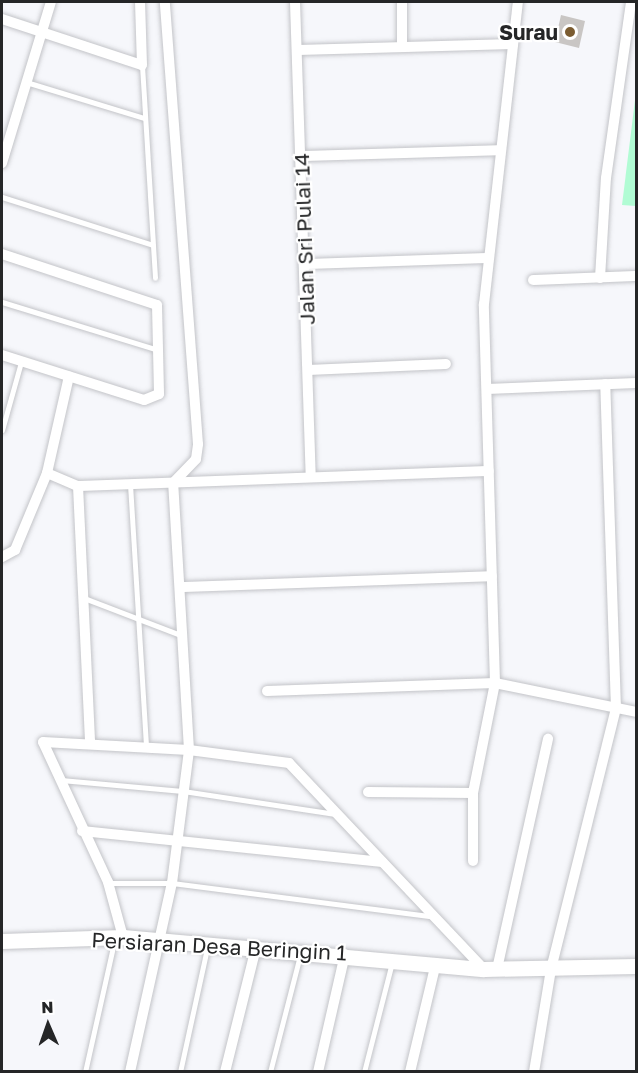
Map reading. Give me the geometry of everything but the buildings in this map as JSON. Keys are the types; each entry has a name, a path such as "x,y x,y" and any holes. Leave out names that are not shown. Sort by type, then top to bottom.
{"main road":[{"name":"Persiaran Desa Beringin 1","path":"2,941 119,937 393,958 490,969 636,966"}],"street":[{"path":"2,163 51,2"},
{"path":"2,19 142,65 140,2"},
{"path":"130,1071 172,883 189,750 185,637 173,483 196,459 198,444 165,2"},
{"name":"Jalan Sri Pulai 14","path":"295,2 302,156 311,477"},
{"path":"402,2 402,47"},
{"path":"473,861 473,792 495,683 484,304 518,2"},
{"path":"600,278 606,178 631,2"},
{"path":"298,50 513,44"},
{"path":"302,156 501,150"},
{"path":"2,254 157,305 159,394 144,400 2,355"},
{"path":"305,264 489,258"},
{"path":"533,280 636,276"},
{"path":"308,370 446,364"},
{"path":"2,557 15,550 47,473 69,376"},
{"path":"487,389 636,383"},
{"path":"534,1071 551,969 616,709 605,384"},
{"path":"47,473 78,486 489,471"},
{"path":"78,486 90,743"},
{"path":"182,587 492,576"},
{"path":"267,691 495,683 636,712"},
{"path":"119,937 108,882 57,779 43,742 189,750 289,763 434,916 490,969 548,739"},
{"path":"368,792 473,792"},
{"path":"82,831 176,838 382,861"},
{"path":"225,1071 256,948"},
{"path":"318,1071 345,954"},
{"path":"410,1071 436,963"}],"lane":[{"path":"142,65 155,278"},
{"path":"26,82 144,118"},
{"path":"2,197 153,245"},
{"path":"2,302 158,350"},
{"path":"2,430 21,360"},
{"path":"130,483 146,747"},
{"path":"84,598 185,637"},
{"path":"57,779 183,790 338,815"},
{"path":"108,882 172,883 434,916"},
{"path":"86,1071 119,937"},
{"path":"180,1071 208,943"},
{"path":"270,1071 301,951"},
{"path":"364,1071 393,958"}],"green space":[{"path":"636,92 636,206 622,205"}],"place":[{"name":"Surau","path":"570,32"}]}
